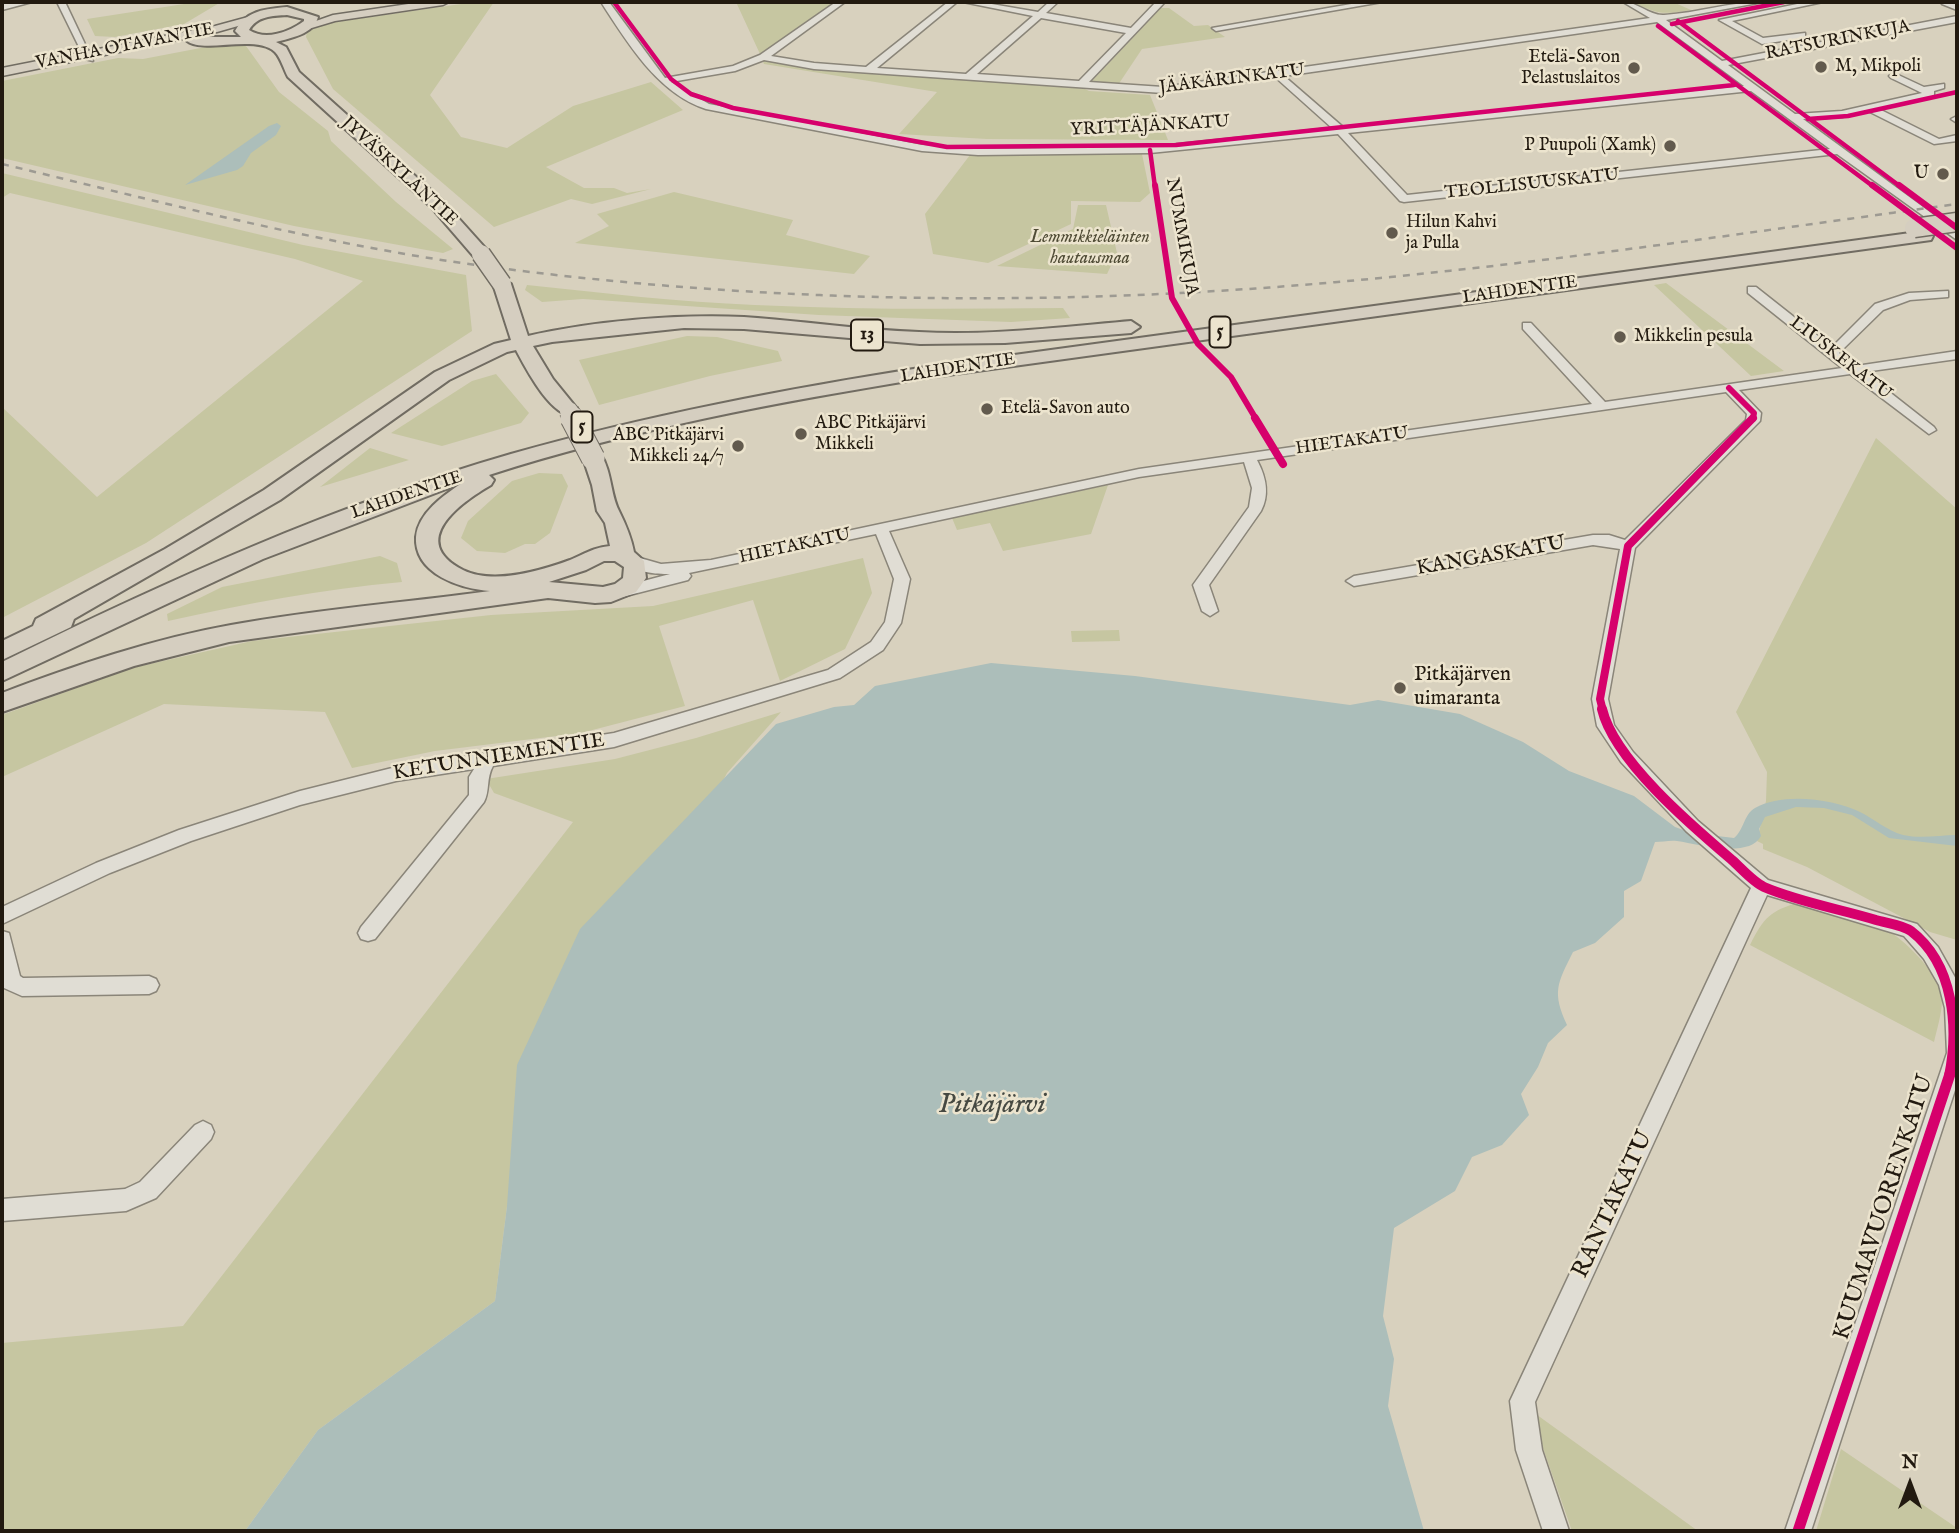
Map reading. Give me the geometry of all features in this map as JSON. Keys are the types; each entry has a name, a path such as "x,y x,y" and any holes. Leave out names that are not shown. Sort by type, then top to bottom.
{"highway":[{"path":"262,2 262,11 243,27 252,36 301,21"},
{"path":"277,2 301,21"},
{"path":"252,18 275,12 301,21"},
{"name":"JYVÄSKYLÄNTIE","path":"301,21 290,40 317,97"},
{"name":"JYVÄSKYLÄNTIE","path":"252,36 276,46 293,74 437,204 481,254 502,284 506,305 531,341 551,391 569,411 593,458 603,485 608,511 600,545 587,560"},
{"path":"194,41 218,38 251,41 282,54"},
{"name":"LAHDENTIE","path":"2,672 99,623 216,570 345,518 520,458 620,431 745,404 932,373 1920,232 1957,222"},
{"name":"LAHDENTIE","path":"2,650 109,599 332,506 421,474 528,441 635,413 769,383 1196,323 1920,232 1957,234"},
{"name":"13","path":"531,341 684,322 744,323 879,336 953,338 1196,323"},
{"path":"2,650 272,495 442,376 468,362 531,341"},
{"path":"2,703 49,684 128,659 261,628 552,590 590,595 615,593 627,587 635,579 637,569 628,558 602,554 518,581 480,582 450,573 433,557 427,539 430,527 444,507 466,490 503,471 520,458"},
{"name":"JYVÄSKYLÄNTIE","path":"608,511 616,522 628,558"},
{"path":"587,560 573,578 575,585 590,595"}],"main road":[{"path":"301,21 324,15 425,2"},
{"path":"301,21 443,2"},
{"name":"VANHA OTAVANTIE","path":"2,75 218,29 252,18"},
{"name":"VANHA OTAVANTIE","path":"89,56 194,41 252,36"}],"street":[{"path":"2,7 28,2"},
{"path":"61,2 89,56"},
{"name":"YRITTÄJÄNKATU","path":"605,2 663,81 686,97 718,109 883,141 946,150 1164,149 1751,88"},
{"path":"763,57 841,2"},
{"path":"868,70 953,2"},
{"path":"967,2 1132,31"},
{"path":"969,76 1054,2"},
{"path":"1082,84 1161,2"},
{"path":"1216,29 1378,2"},
{"path":"1627,2 1659,19 1837,151 1957,234"},
{"name":"JÄÄKÄRINKATU","path":"663,81 735,68 763,57 868,70 1163,90 1659,19 1759,2"},
{"path":"1780,25 1802,36 1762,41 1723,22 1819,2"},
{"path":"1945,2 1957,7"},
{"path":"1740,5 1768,19"},
{"name":"RATSURINKUJA","path":"1718,64 1957,19"},
{"path":"1792,31 1816,36 1900,20"},
{"path":"1823,43 1838,51"},
{"name":"TEOLLISUUSKATU","path":"1278,75 1341,131 1404,199 1837,151"},
{"path":"1791,117 1842,114 1935,89 1894,76"},
{"path":"1870,108 1938,142 1957,138"},
{"name":"LIUSKEKATU","path":"1752,290 1929,430"},
{"path":"1833,352 1879,307 1909,297 1944,294"},
{"path":"1527,326 1602,406"},
{"name":"HIETAKATU","path":"628,558 644,568 710,565 1139,473 1957,355"},
{"path":"1729,388 1754,413 1754,421 1628,546 1600,699 1606,726 1626,757 1692,826 1762,886"},
{"path":"1210,611 1201,585 1261,497 1260,478 1248,456"},
{"name":"KETUNNIEMENTIE","path":"2,916 103,868 185,835 300,798 396,774 614,740 834,674 877,646 893,623 902,579 881,529"},
{"name":"KANGASKATU","path":"1354,581 1593,540 1609,540 1628,546"},
{"name":"HIETAKATU","path":"615,593 689,575 710,565"},
{"path":"368,933 478,797 478,777 487,760"},
{"name":"RANTAKATU","path":"1556,1531 1528,1450 1522,1401 1762,886"},
{"name":"KUUMAVUORENKATU","path":"1762,886 1910,930 1931,953 1948,983 1955,1008 1957,1053 1798,1531"},
{"path":"2,939 11,982 22,987 149,985"},
{"path":"2,1210 126,1200 148,1190 202,1132"}],"green space":[{"path":"197,2 221,2 184,24 115,37 95,36 87,19"},
{"path":"475,2 494,2 430,95 461,137 507,148 573,106 651,82 683,110 546,167 584,188 614,188 627,193 651,189 592,204 571,199 494,227 333,89 306,37 308,26"},
{"path":"736,2 836,2 760,54"},
{"path":"1632,2 1673,2 1691,10 1660,12"},
{"path":"1161,8 1169,8 1194,26 1208,25 1225,37 1142,49 1118,85 1091,82"},
{"path":"211,46 246,46 279,92 328,131 331,141 396,202 453,249 443,253 294,226 2,158 2,81 118,58 143,59"},
{"path":"762,60 831,69 1081,87 1089,91 1150,95 1168,140 987,139 899,134 937,92 764,64"},
{"path":"1142,154 1150,193 1140,202 1071,201 1071,224 988,263 933,254 925,214 970,155"},
{"path":"2,173 303,245 466,275 472,331 146,543 2,618 2,407 97,497 363,281 295,259 10,193 2,198"},
{"path":"674,192 793,220 786,235 870,256 854,274 575,243 609,226 597,214"},
{"name":"Lemmikkieläinten hautausmaa","path":"1078,205 1106,205 1117,253 1107,274 997,266 1073,229"},
{"path":"1666,283 1784,371 1751,376 1654,285"},
{"path":"527,285 755,305 948,309 1063,308 1070,318 1011,322 819,315 583,299 542,302 525,290"},
{"path":"687,336 717,337 778,351 782,361 710,376 599,405 579,360"},
{"path":"496,374 529,413 521,423 442,446 391,433 472,381"},
{"path":"1876,438 1957,509 1957,940 1930,932 1807,867 1763,849 1763,844 1757,841 1766,801 1767,772 1736,712"},
{"path":"370,448 409,460 320,487"},
{"path":"539,473 562,474 568,486 550,533 535,544 525,544 505,553 477,551 461,538 468,521 512,481"},
{"path":"1108,485 1091,534 1003,551 990,523 957,530 952,518"},
{"path":"380,556 397,563 402,582 284,598 168,621 167,614 222,587"},
{"path":"863,558 872,593 845,649 780,681 753,600 659,626 685,706 581,733 435,751 352,768 325,712 164,704 2,777 2,715 132,668 252,641 491,615 653,606"},
{"path":"1119,630 1120,641 1072,642 1071,631"},
{"path":"781,712 727,773 507,1206 495,1301 318,1430 245,1531 2,1531 2,1343 183,1326 573,822 494,793 486,779 615,759"},
{"path":"1800,902 1865,917 1894,934 1916,954 1940,989 1942,1005 1934,1042 1750,945 1769,916"},
{"path":"1533,1412 1698,1531 1572,1531 1531,1414"},
{"path":"1841,1449 1957,1528 1957,1531 1816,1531"}],"water":[{"path":"277,123 281,126 276,135 251,153 243,166 185,185 269,126"},
{"name":"Pitkäjärvi","path":"991,663 1135,676 1350,705 1378,700 1460,714 1523,742 1569,771 1634,796 1675,827 1692,833 1734,838 1748,814 1755,808 1780,800 1808,799 1849,807 1903,835 1957,835 1957,846 1889,838 1852,815 1824,808 1796,807 1765,817 1759,829 1761,836 1746,847 1722,848 1677,841 1655,842 1641,881 1624,891 1624,917 1595,943 1573,952 1563,972 1558,996 1567,1025 1548,1043 1538,1067 1521,1094 1529,1115 1502,1145 1472,1157 1455,1191 1394,1228 1383,1316 1394,1359 1388,1406 1424,1531 245,1531 318,1430 495,1301 507,1206 517,1065 580,929 776,724 834,707 854,705 875,686"}],"railway":[{"path":"2,164 253,224 442,260 679,287 939,298 1113,296 1294,286 1579,256 1957,204"}],"cycle path":[{"path":"614,2 671,79 691,94 733,108 947,147 1176,145 1734,85"},
{"path":"1672,24 1784,2"},
{"path":"1678,21 1957,228"},
{"path":"1658,26 1957,248"},
{"path":"1808,119 1848,116 1957,92"},
{"name":"NUMMIKUJA","path":"1150,150 1172,298 1198,344 1231,377 1283,464"},
{"path":"1729,388 1754,413 1753,421 1628,546 1600,699 1606,726 1627,757 1692,826 1762,886 1910,930 1931,953 1948,983 1955,1008 1957,1053 1798,1531"}],"place":[{"name":"M, Mikpoli","path":"1821,67"},
{"name":"Etelä-Savon Pelastuslaitos","path":"1634,68"},
{"name":"P Puupoli (Xamk)","path":"1670,146"},
{"name":"U","path":"1943,174"},
{"name":"Hilun Kahvi ja Pulla","path":"1392,233"},
{"name":"Mikkelin pesula","path":"1620,337"},
{"name":"Etelä-Savon auto","path":"987,409"},
{"name":"ABC Pitkäjärvi Mikkeli","path":"801,434"},
{"name":"ABC Pitkäjärvi Mikkeli 24/7","path":"738,446"},
{"name":"Pitkäjärven uimaranta","path":"1400,688"}]}
